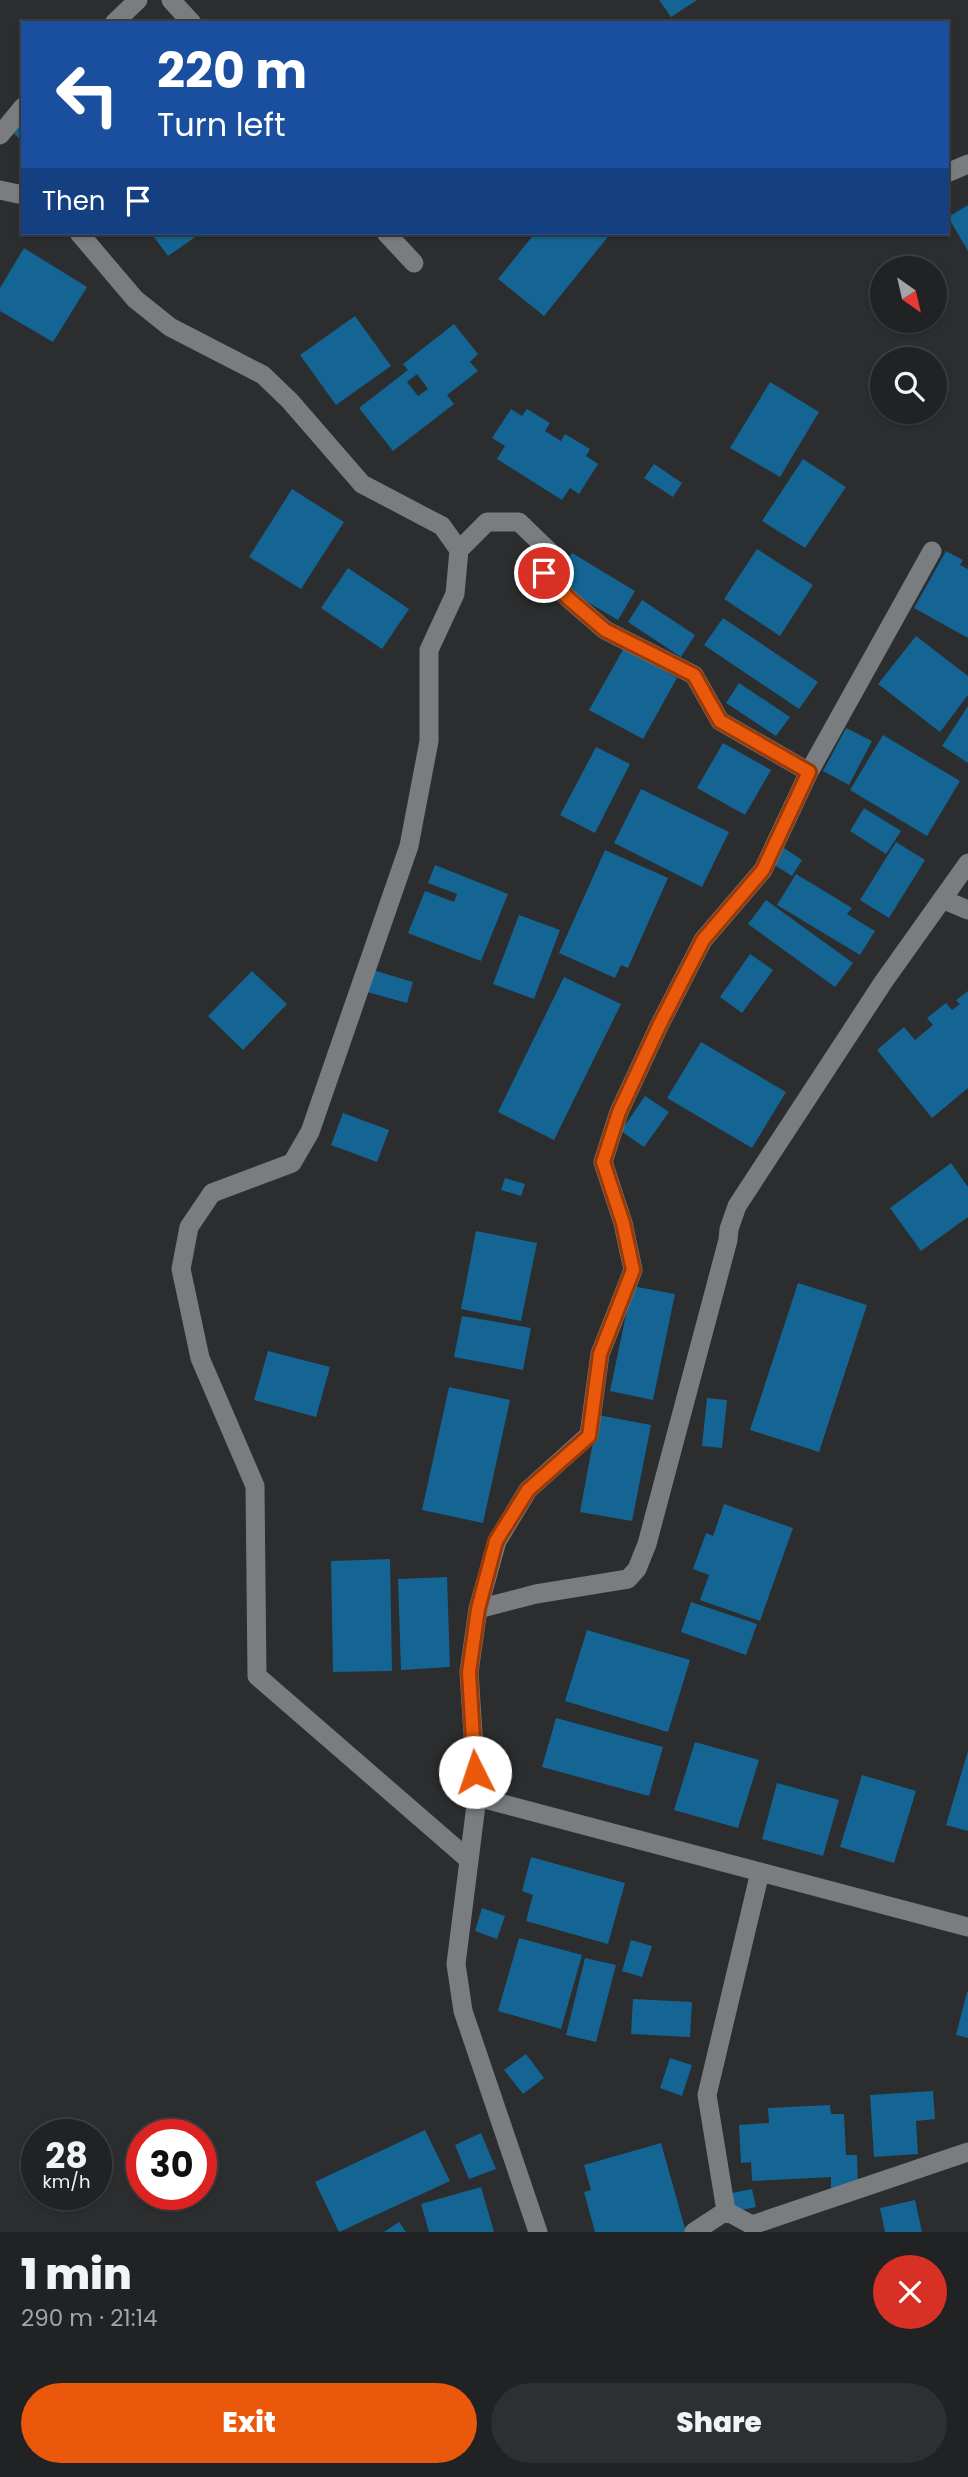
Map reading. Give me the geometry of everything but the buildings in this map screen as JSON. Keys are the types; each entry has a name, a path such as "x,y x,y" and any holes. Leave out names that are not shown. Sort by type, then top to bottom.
{"street":[{"path":"116,21 138,0"},
{"path":"171,0 190,21"},
{"path":"0,135 21,109"},
{"path":"949,172 968,164"},
{"path":"0,190 21,195"},
{"path":"81,235 135,299 170,327 264,375 362,484 442,526 459,550"},
{"path":"388,235 414,263"},
{"path":"468,1859 257,1676 255,1486 200,1358 181,1269 189,1227 212,1193 292,1163 310,1132 409,846 429,741 429,650 454,594 459,550 487,523 519,522 551,553 544,573 569,599 605,630 694,675 720,721 809,772"},
{"path":"538,2232 463,2011 456,1964 477,1797 469,1672 478,1609 496,1541 528,1490 589,1436 600,1354 633,1270 623,1223 603,1162 619,1112 703,940 763,870 809,772 932,551"},
{"path":"478,1609 536,1594 613,1582 628,1578 637,1569 647,1544 737,1206 884,981 968,863"},
{"path":"942,899 968,910"},
{"path":"477,1797 968,1927"},
{"path":"726,2211 707,2095 760,1872"},
{"path":"726,2211 752,2225 968,2152"},
{"path":"694,2232 726,2211"}],"route":[{"path":"475,1772 469,1672 478,1609 496,1541 528,1490 589,1436 600,1354 633,1270 623,1223 603,1162 619,1112 703,940 763,870 809,772 720,721 694,675 605,630 544,573"}]}
